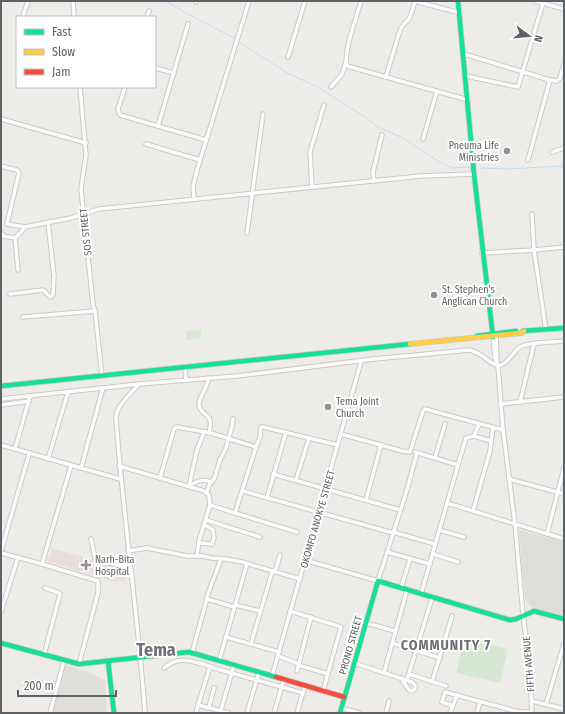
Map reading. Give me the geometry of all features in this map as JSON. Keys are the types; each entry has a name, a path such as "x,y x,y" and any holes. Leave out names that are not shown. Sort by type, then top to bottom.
{"street":[{"path":"23,16 28,1"},
{"path":"73,1 74,16"},
{"path":"194,199 193,187 200,160 249,1"},
{"path":"288,57 305,1"},
{"path":"331,87 342,74 361,1"},
{"path":"386,77 400,30 412,14 415,1 460,13"},
{"path":"458,1 482,253 494,335"},
{"path":"535,1 564,9"},
{"path":"555,6 557,1"},
{"path":"466,76 518,87 543,3"},
{"path":"147,16 149,11"},
{"path":"158,126 188,24"},
{"path":"464,54 557,81 563,74 564,64"},
{"path":"346,61 349,67 468,100"},
{"path":"156,68 174,73"},
{"path":"528,160 550,80"},
{"name":"SOS STREET","path":"80,88 86,143 86,163 80,184 102,376"},
{"path":"125,88 118,109 119,114 206,140"},
{"path":"424,139 437,91"},
{"path":"312,187 310,152 324,106"},
{"path":"247,233 263,114"},
{"path":"1,119 86,143"},
{"path":"374,181 373,172 382,135"},
{"path":"146,144 200,160"},
{"path":"552,152 564,148"},
{"path":"1,166 17,170 20,173 7,224"},
{"path":"1,223 24,227 71,218 100,209 421,176 474,174"},
{"path":"532,214 534,250 546,330"},
{"path":"10,294 43,290 50,297 53,295 54,276 48,222"},
{"path":"18,270 15,238 24,227"},
{"path":"1,234 7,238 15,238"},
{"path":"482,253 564,247"},
{"path":"23,317 95,311"},
{"path":"1,386 466,339 469,337 520,331 564,328"},
{"name":"FIFTH AVENUE","path":"494,335 495,358 498,366 500,404 515,524 522,615 525,625 529,659 532,713"},
{"path":"1,399 469,350 478,352 493,364 498,366 508,362 521,347 526,344 564,341"},
{"path":"520,402 534,344"},
{"name":"OKOMFO ANOKYE STREET","path":"272,676 342,434 361,362"},
{"path":"185,367 186,380"},
{"path":"208,378 208,384 200,398 199,404 203,414 209,417 211,422 209,433"},
{"path":"139,384 120,405 116,415 120,479 141,657 146,713"},
{"path":"82,468 103,388"},
{"path":"48,459 68,392"},
{"path":"15,450 30,396"},
{"path":"500,404 564,397"},
{"path":"1,404 29,401"},
{"path":"410,452 423,411 425,409 503,430"},
{"path":"207,492 225,449 233,419"},
{"path":"435,458 445,424"},
{"path":"474,436 479,424"},
{"path":"160,478 174,429 178,427 209,433 256,448"},
{"path":"235,513 260,437 261,427 338,445"},
{"path":"473,511 490,451 493,428"},
{"path":"190,486 197,450 204,432"},
{"path":"267,498 286,432"},
{"path":"342,434 458,465"},
{"path":"421,594 466,438 474,436 491,441"},
{"path":"296,480 309,438"},
{"path":"1,445 120,479"},
{"path":"366,500 381,445"},
{"path":"378,582 417,453"},
{"path":"29,454 1,552 98,582 98,593 79,664"},
{"path":"42,564 71,466"},
{"path":"119,466 207,492 209,495 210,505 205,525 202,528 197,556"},
{"path":"547,534 564,468"},
{"path":"273,474 400,510"},
{"path":"509,479 564,494"},
{"path":"190,486 197,480 212,482"},
{"path":"242,490 319,513 435,544"},
{"path":"448,503 564,539"},
{"path":"210,505 297,532"},
{"path":"206,520 260,537"},
{"path":"200,543 212,544 214,540 213,529 205,525"},
{"path":"440,530 464,537"},
{"path":"90,539 95,558 97,560 130,568"},
{"path":"128,551 147,548 187,556 221,558 300,579"},
{"path":"387,552 430,564"},
{"path":"433,554 458,562"},
{"path":"251,644 260,611 280,555"},
{"path":"1,612 18,557"},
{"path":"192,653 207,599 221,558"},
{"path":"401,588 410,559"},
{"path":"305,560 510,620 517,619 522,615 534,611 564,619"},
{"path":"219,661 247,564"},
{"name":"PRONO STREET","path":"340,711 378,582"},
{"path":"44,656 60,594 59,592 45,588"},
{"path":"384,672 407,590"},
{"path":"407,680 432,598"},
{"path":"207,599 260,611"},
{"path":"290,612 342,627 323,691"},
{"path":"432,682 452,616"},
{"path":"297,671 311,617"},
{"path":"366,623 395,631"},
{"path":"226,637 279,654 301,666 328,674"},
{"path":"1,643 44,656 79,664 192,653 344,697"},
{"path":"392,643 440,658"},
{"path":"546,704 564,644"},
{"path":"50,713 64,660"},
{"path":"164,668 171,662 188,660 303,693"},
{"path":"108,661 114,713"},
{"path":"354,663 384,672 407,680 412,682 416,685 415,689 412,691 408,690 401,678"},
{"path":"221,712 234,665"},
{"path":"196,713 209,668 212,667"},
{"path":"247,713 259,672"},
{"path":"409,674 446,686"},
{"path":"274,713 284,679"},
{"path":"297,713 305,686"},
{"path":"209,707 214,688"},
{"path":"453,706 442,702 445,692 480,702 504,711 532,713"},
{"path":"450,713 457,695"},
{"path":"386,713 390,701"},
{"path":"532,701 564,709"},
{"path":"477,713 480,702"},
{"path":"198,705 229,713"},
{"path":"340,711 359,713"}],"shaded area":[{"path":"519,530 564,542 564,616 531,607 525,600"},
{"name":"Narh-Bita Hospital","path":"52,548 124,569 125,581 115,582 48,561"},
{"path":"66,665 88,672 105,680 107,713 52,713"}],"green space":[{"path":"201,330 201,338 186,340 186,331"},
{"path":"464,638 508,649 500,683 456,673"}],"waterway":[{"path":"166,1 236,39"},
{"path":"239,42 289,74 316,86 378,127 403,138 441,163 453,168 471,167"},
{"path":"481,168 506,169 564,166"}],"traffic: fast":[{"path":"458,1 474,174 493,337"},
{"path":"523,331 564,328"},
{"path":"477,336 516,331"},
{"path":"1,386 410,344"},
{"path":"340,713 378,581 510,620 534,611 564,619"},
{"path":"1,643 79,664 189,652 276,677"},
{"path":"108,661 114,713"}],"traffic: slow":[{"path":"410,344 521,333 524,331"}],"traffic: jam":[{"path":"276,677 344,697"}],"place":[{"name":"Pneuma Life Ministries","path":"507,151"},
{"name":"St. Stephen's Anglican Church","path":"434,295"},
{"name":"Tema Joint Church","path":"328,407"},
{"name":"Narh-Bita Hospital","path":"86,565"}],"district":[{"name":"COMMUNITY 7","path":"446,645"},
{"name":"Tema","path":"156,650"}]}
